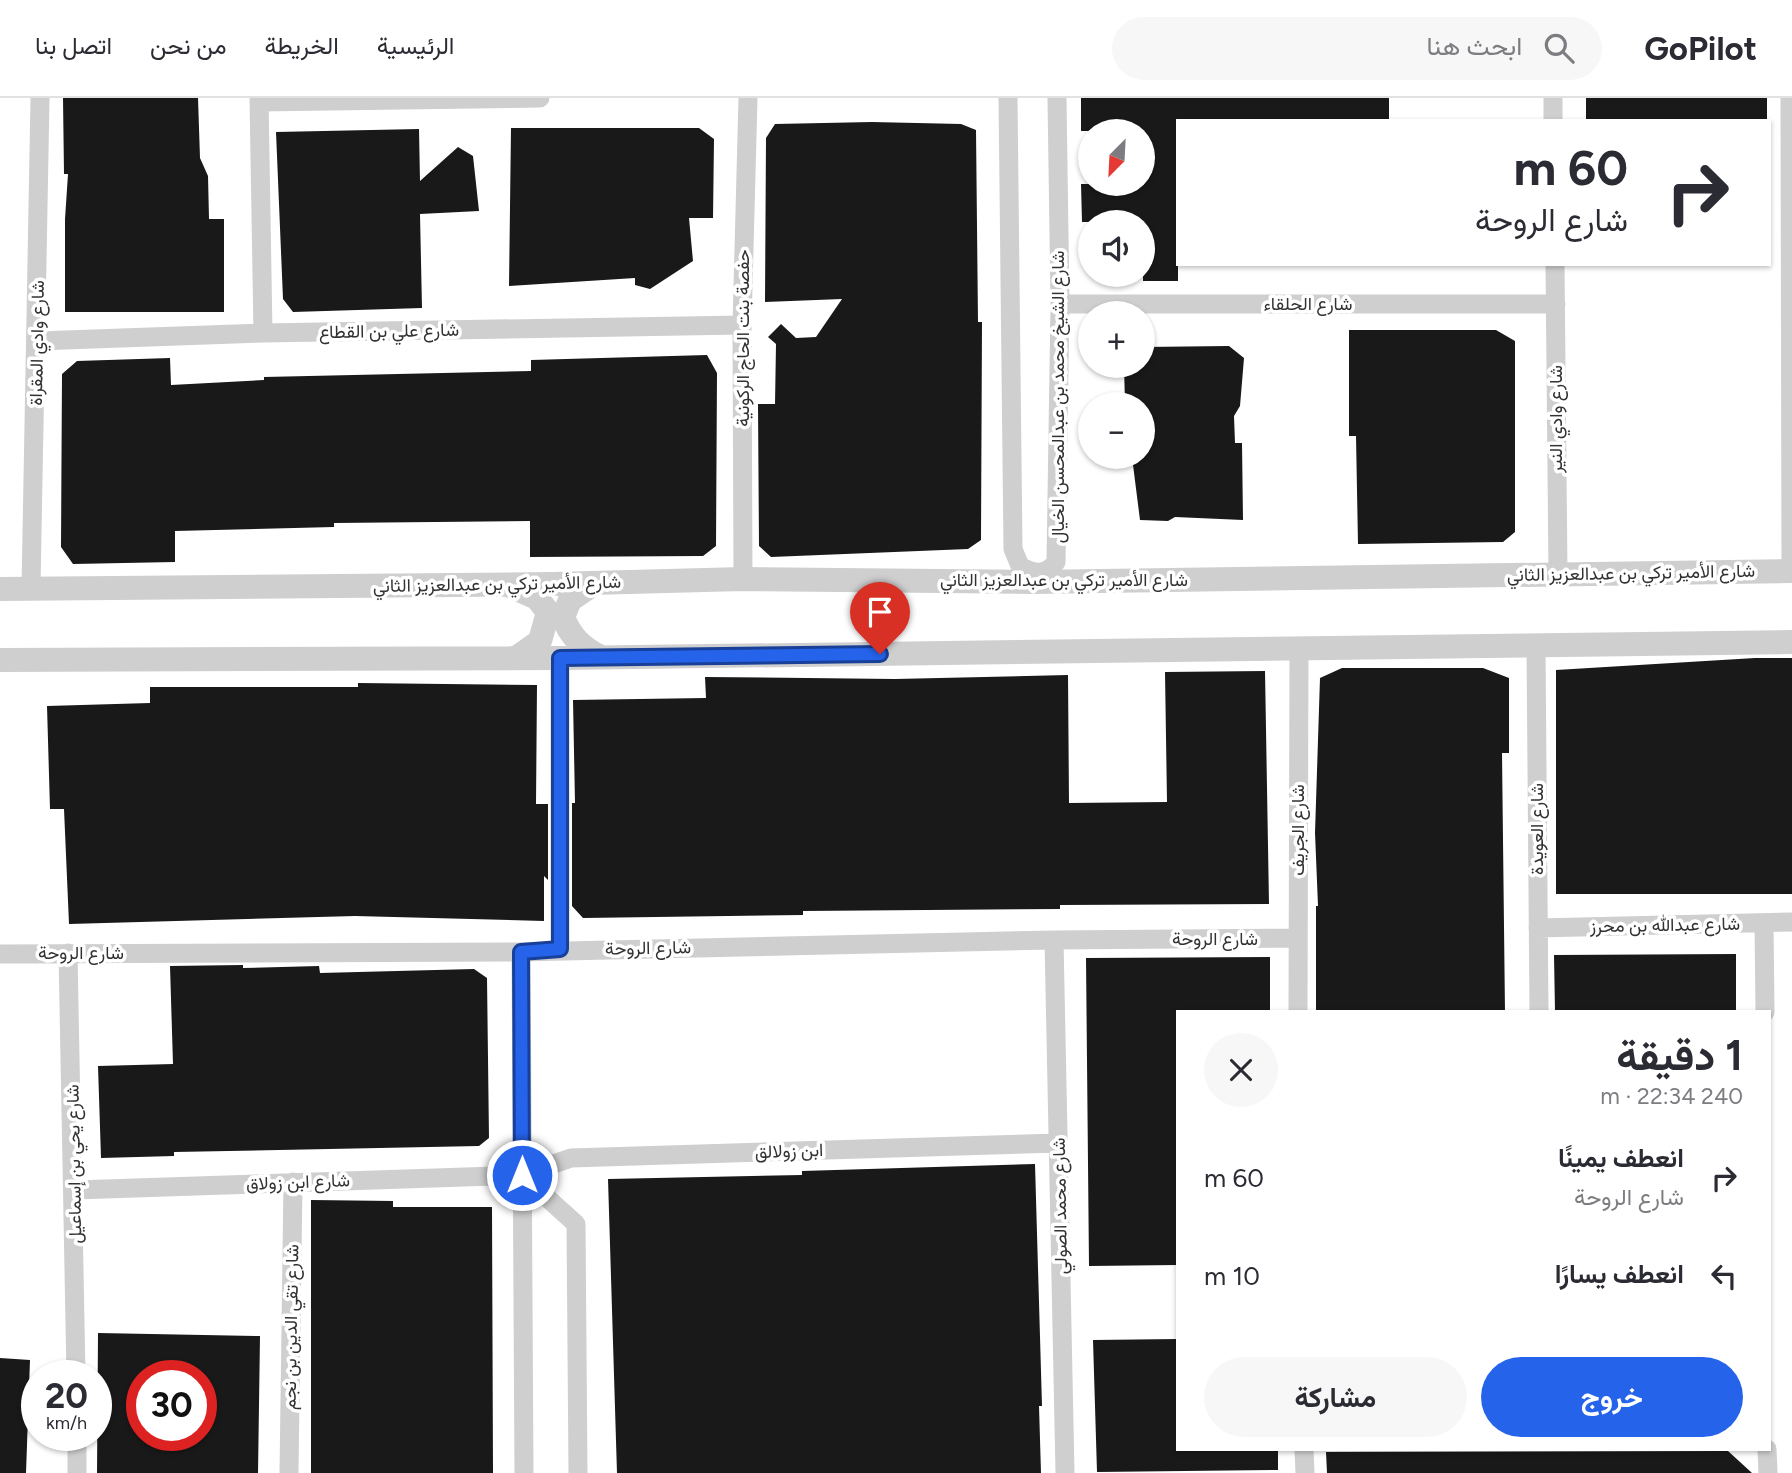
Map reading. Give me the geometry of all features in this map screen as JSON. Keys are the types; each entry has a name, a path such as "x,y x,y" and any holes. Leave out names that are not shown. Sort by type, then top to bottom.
{"street":[{"name":"شارع وادي المقراة","path":"31,588 40,98"},
{"path":"263,333 259,100 540,98"},
{"name":"حفصة بنت الحاج الركونية","path":"743,579 742,325 748,98"},
{"name":"شارع الشيخ محمد بن عبدالمحسن الخيال","path":"1009,98 1013,549 1020,566 1041,573 1050,570 1056,562 1060,304 1057,98"},
{"path":"1553,98 1553,119"},
{"path":"1790,98 1792,571"},
{"name":"شارع وادي النير","path":"1555,266 1558,574"},
{"name":"شارع الحلقاء","path":"1060,304 1556,304"},
{"name":"شارع علي بن القطاع","path":"37,341 263,333 742,325"},
{"name":"شارع الأمير تركي بن عبدالعزيز الثاني","path":"0,589 743,579 1032,582 1792,571"},
{"path":"595,583 570,600 563,617 578,642 601,657"},
{"path":"506,584 537,598 548,612 540,641 516,658"},
{"path":"0,660 560,658 1792,642"},
{"name":"شارع العويدة","path":"1536,647 1539,1010"},
{"name":"شارع الجريف","path":"1298,1010 1299,649"},
{"path":"560,658 560,949"},
{"name":"شارع عبدالله بن محرز","path":"1538,928 1792,922"},
{"path":"1764,923 1765,1010"},
{"name":"شارع الروحة","path":"0,954 521,952 560,949 1054,940 1297,938"},
{"name":"شارع محمد الصولي","path":"1054,940 1065,1473"},
{"path":"521,952 524,1473"},
{"name":"شارع يحي بن إسماعيل","path":"68,953 75,1190 76,1360"},
{"name":"ابن زولالق","path":"522,1175 571,1158 1058,1143"},
{"path":"522,1175 576,1224 578,1473"},
{"name":"شارع ابن زولاق","path":"75,1190 522,1175"},
{"name":"شارع تقي الدين بن نجم","path":"289,1473 293,1182"},
{"path":"77,1451 77,1473"},
{"path":"1304,1451 1305,1473"},
{"path":"1767,1451 1768,1473"}],"building":[{"path":"63,98 198,98 200,158 208,176 209,219 224,219 224,312 65,312 68,174 64,174"},
{"path":"1081,98 1389,98 1389,119 1176,119 1178,281 1155,281 1155,210 1082,210 1081,196 1155,196 1155,119 1081,119"},
{"path":"1586,98 1767,98 1767,119 1586,119"},
{"path":"775,124 961,124 976,130 978,322 982,322 981,540 968,549 771,557 759,546 758,404 775,404 776,344 768,337 781,324 796,338 816,337 842,299 765,302 766,138"},
{"path":"511,128 699,128 714,139 713,218 689,218 693,261 650,289 635,285 635,278 509,286"},
{"path":"419,129 420,181 458,147 473,156 479,211 420,214 422,308 293,312 283,299 276,132"},
{"path":"1349,330 1496,330 1515,341 1515,532 1503,542 1358,544 1356,436 1349,436"},
{"path":"1229,346 1244,358 1240,406 1234,416 1235,443 1242,443 1243,520 1175,517 1168,521 1140,520 1134,469 1155,469 1155,392 1125,392 1124,378 1155,378 1155,347"},
{"path":"707,355 717,373 716,546 703,556 530,557 530,521 334,523 334,527 175,531 175,562 73,564 61,547 62,374 77,361 170,358 171,385 264,380 264,377 531,371 531,360"},
{"path":"1792,658 1792,894 1556,894 1556,670"},
{"path":"1342,668 1483,668 1509,678 1509,753 1502,753 1505,1010 1316,1010 1318,906 1315,833 1320,678"},
{"path":"1265,671 1269,904 1060,905 1060,909 803,911 803,915 583,918 572,906 572,803 575,803 573,700 706,698 705,677 895,679 1068,675 1069,803 1167,802 1165,672"},
{"path":"358,683 537,685 536,804 548,804 548,880 544,876 544,921 355,916 69,924 64,809 50,809 47,706 150,703 150,687 358,687"},
{"path":"1736,954 1736,1010 1555,1010 1554,955"},
{"path":"1270,957 1270,1010 1176,1010 1176,1265 1089,1266 1086,958"},
{"path":"243,965 243,968 319,966 320,973 474,969 487,978 489,1138 479,1146 174,1152 174,1156 101,1158 98,1066 173,1064 170,966"},
{"path":"1035,1164 1042,1406 1039,1406 1041,1473 617,1473 608,1179 802,1175 802,1171"},
{"path":"311,1200 393,1201 393,1207 492,1207 493,1473 311,1473"},
{"path":"98,1333 260,1336 258,1473 97,1473 97,1451 112,1451 112,1360 98,1360"},
{"path":"1176,1339 1176,1451 1278,1451 1278,1470 1097,1472 1093,1340"},
{"path":"0,1358 30,1360 21,1360 21,1451 27,1451 26,1473 0,1473"},
{"path":"1728,1451 1752,1473 1327,1473 1326,1452"}],"route":[{"path":"522,1175 521,952 560,949 560,658 880,654"}]}
